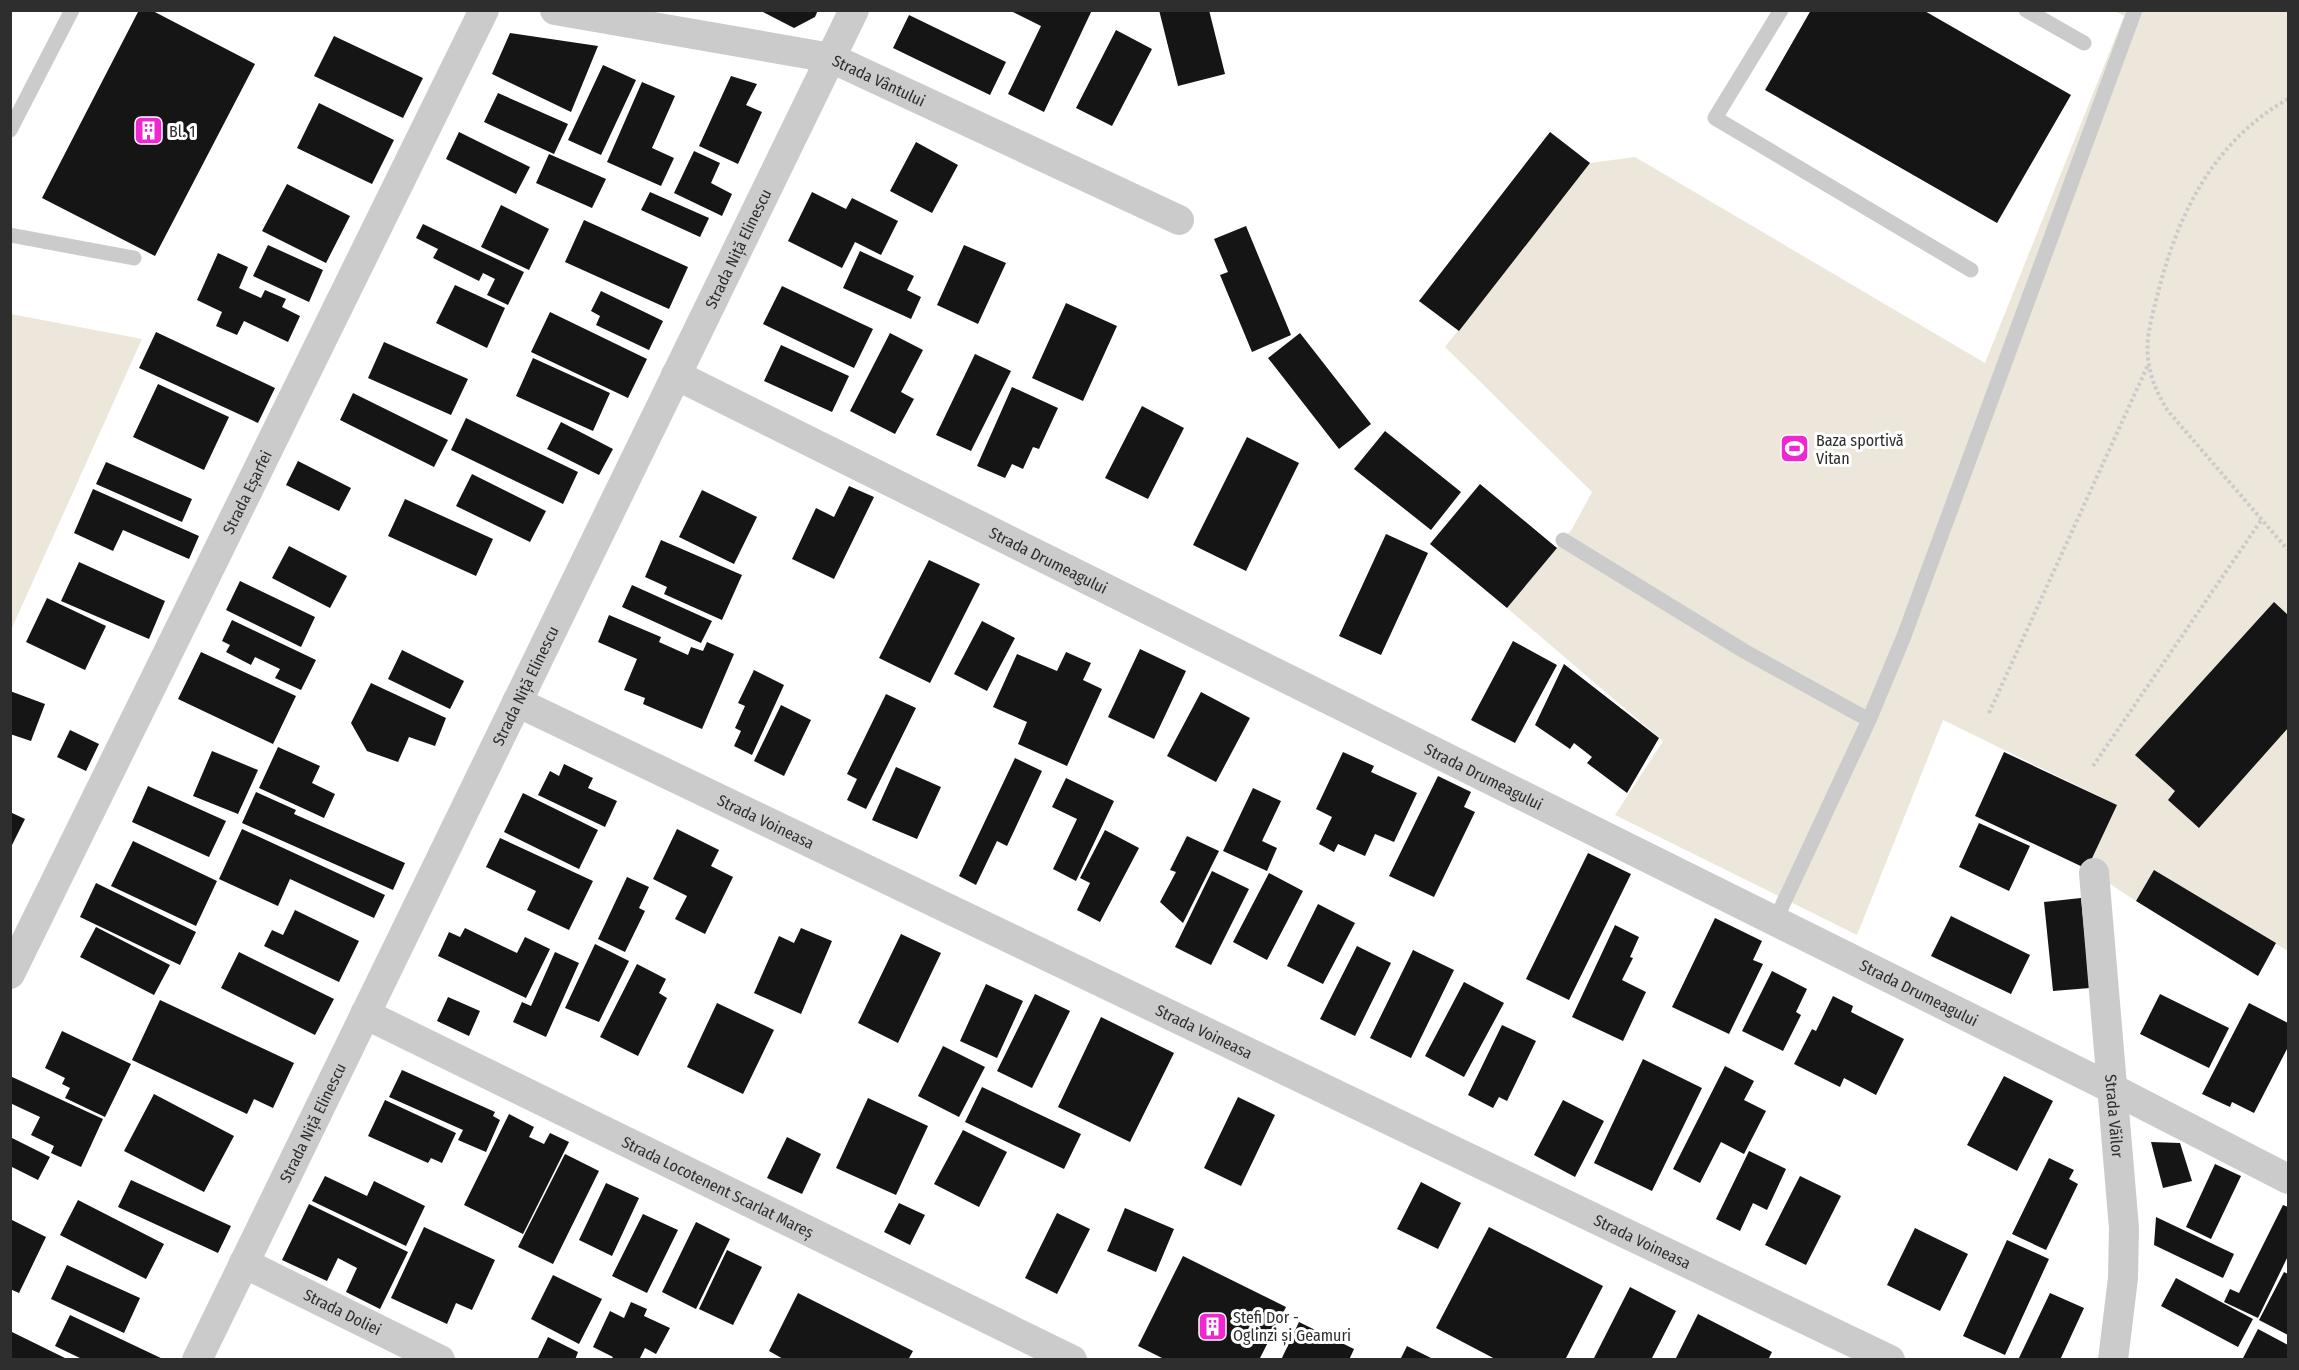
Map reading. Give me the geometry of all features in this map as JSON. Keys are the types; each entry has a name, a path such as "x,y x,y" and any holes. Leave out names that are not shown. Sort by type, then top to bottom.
{"street":[{"name":"Strada Eșarfei","path":"10,974 484,10"},
{"name":"Strada Vântului","path":"555,10 831,58 1179,220"},
{"name":"Strada Niță Elinescu","path":"197,1359 854,10"},
{"name":"Strada Drumeagului","path":"676,375 2113,1089 2289,1179"},
{"name":"Strada Voineasa","path":"517,702 1890,1359"},
{"name":"Strada Văilor","path":"2094,873 2124,1228 2123,1278 2113,1359"},
{"name":"Strada Locotenent Scarlat Mareș","path":"365,1014 1072,1359"},
{"name":"Strada Doliei","path":"244,1263 440,1359"}],"lane":[{"path":"10,130 72,10"},
{"path":"1781,10 1715,118 1971,270"},
{"path":"2026,10 2084,43"},
{"path":"1775,921 1869,720 1904,636 2135,10"},
{"path":"10,235 134,258"},
{"path":"1563,540 1744,651 1869,720"}],"path":[{"path":"2289,99 2241,133 2204,179 2184,212 2164,269 2151,320 2148,346 2148,364 2157,393 2168,411 2289,549"},
{"path":"1989,713 2148,364"},
{"path":"2093,766 2263,519"}],"shaded area":[{"path":"2115,11 2288,11 2288,951 2154,871 2136,901 2087,869 2117,805 1943,720 1857,935 1615,815 1663,741 1507,608 1572,529 1592,492 1445,347 1590,163 1635,157 1985,363 2124,16"},
{"path":"10,314 142,339 11,630"}],"building":[{"name":"Bl. 1","path":"139,10 151,10 255,64 155,256 42,198"},
{"path":"759,10 818,10 815,17 794,28"},
{"path":"1009,10 1092,10 1044,112 1008,94 1041,26"},
{"path":"1159,10 1209,10 1225,74 1178,86"},
{"path":"1811,10 1923,10 2071,95 1997,223 1765,90"},
{"path":"909,15 1006,62 990,95 893,48"},
{"path":"1116,30 1152,49 1112,126 1076,108"},
{"path":"510,33 598,46 571,112 492,74"},
{"path":"334,36 423,78 403,118 314,76"},
{"path":"603,65 636,80 601,155 568,140"},
{"path":"731,76 757,84 746,105 762,112 738,164 699,146"},
{"path":"642,82 675,96 652,148 674,158 661,186 607,162"},
{"path":"498,93 568,124 554,154 484,122"},
{"path":"319,103 394,140 372,184 297,148"},
{"path":"459,132 530,167 516,194 446,159"},
{"path":"1550,132 1590,163 1459,331 1419,301"},
{"path":"916,142 958,165 932,213 890,191"},
{"path":"694,151 720,163 711,183 732,194 722,216 674,193"},
{"path":"549,154 606,179 592,208 536,183"},
{"path":"287,184 350,216 326,263 262,231"},
{"path":"650,192 709,218 700,237 641,210"},
{"path":"812,192 846,209 852,198 898,221 881,255 855,242 842,268 788,241"},
{"path":"501,205 549,229 529,270 481,247"},
{"path":"584,220 688,267 669,309 565,262"},
{"path":"423,224 524,272 508,305 487,295 495,279 483,273 479,281 433,258 438,249 416,238"},
{"path":"1246,226 1291,335 1252,352 1220,275 1228,272 1214,239"},
{"path":"268,245 323,270 309,302 253,276"},
{"path":"964,245 1006,263 978,324 937,305"},
{"path":"860,251 914,276 907,290 921,297 911,319 843,288"},
{"path":"218,253 248,267 239,288 261,298 265,290 286,299 282,307 300,316 288,342 244,321 237,335 216,326 222,312 197,300"},
{"path":"455,285 505,308 487,348 436,323"},
{"path":"782,286 873,329 854,368 763,324"},
{"path":"601,291 663,321 649,350 596,325 600,316 591,311"},
{"path":"1066,303 1117,326 1083,401 1032,378"},
{"path":"550,312 647,359 628,398 531,352"},
{"path":"156,332 275,388 258,423 139,368"},
{"path":"890,333 923,350 901,392 914,399 895,434 850,411"},
{"path":"1300,333 1371,424 1339,449 1268,358"},
{"path":"384,342 468,379 451,415 368,378"},
{"path":"781,345 849,376 832,412 764,381"},
{"path":"975,354 1011,371 971,451 936,435"},
{"path":"533,358 610,393 593,431 516,396"},
{"path":"158,384 229,417 204,470 133,437"},
{"path":"1012,387 1058,408 1039,449 1033,447 1023,469 1012,464 1005,478 977,466"},
{"path":"353,393 448,440 434,467 340,420"},
{"path":"1142,406 1184,428 1148,499 1105,478"},
{"path":"466,418 578,472 563,504 451,450"},
{"path":"561,422 613,449 599,475 547,449"},
{"path":"1385,431 1461,492 1431,530 1354,469"},
{"path":"1247,437 1299,463 1246,571 1193,545"},
{"path":"298,461 351,488 339,511 286,485"},
{"path":"106,462 192,499 182,522 96,484"},
{"path":"472,474 546,511 530,542 456,506"},
{"path":"1480,484 1557,548 1507,608 1430,544"},
{"path":"849,486 874,497 834,579 792,559 816,508 834,517"},
{"path":"93,489 199,536 189,559 123,530 113,551 74,533"},
{"path":"702,490 757,517 734,564 679,537"},
{"path":"405,499 493,539 476,576 388,536"},
{"path":"1386,534 1428,553 1381,655 1339,636"},
{"path":"661,540 742,575 722,620 664,594 667,587 645,577"},
{"path":"289,546 347,576 330,608 272,578"},
{"path":"929,560 980,584 930,683 879,658"},
{"path":"79,562 165,601 149,639 61,601"},
{"path":"240,581 315,617 301,647 226,610"},
{"path":"632,585 712,621 701,643 622,607"},
{"path":"47,598 106,626 85,670 26,642"},
{"path":"2274,602 2288,615 2288,728 2199,828 2168,800 2175,791 2135,755"},
{"path":"609,615 661,637 659,642 688,655 691,647 703,651 707,642 734,654 702,729 643,704 645,698 624,690 637,659 598,642"},
{"path":"232,620 316,660 301,690 275,678 280,669 255,657 251,665 226,652 230,645 222,641"},
{"path":"982,621 1015,638 987,691 954,674"},
{"path":"1513,641 1557,665 1515,743 1471,720"},
{"path":"1140,649 1186,671 1154,739 1108,717"},
{"path":"402,650 464,681 450,709 388,679"},
{"path":"201,652 296,696 273,744 178,699"},
{"path":"1066,652 1091,663 1083,680 1102,689 1067,766 1018,744 1027,722 993,707 1017,654 1057,671"},
{"path":"1564,664 1659,738 1627,793 1587,763 1592,757 1574,743 1570,749 1535,725"},
{"path":"754,670 784,685 752,755 734,746 741,731 735,728 745,706 738,703"},
{"path":"371,683 446,718 435,746 409,737 398,762 367,751 351,723"},
{"path":"10,691 45,704 31,741 10,734"},
{"path":"1201,692 1250,718 1216,782 1167,756"},
{"path":"886,694 916,708 866,809 847,800 857,779 847,774"},
{"path":"781,705 811,720 784,776 754,761"},
{"path":"70,730 99,744 86,771 57,757"},
{"path":"278,747 320,766 312,783 335,794 324,818 259,788"},
{"path":"212,751 258,770 238,814 193,796"},
{"path":"1343,752 1374,766 1371,772 1417,793 1394,842 1375,834 1365,856 1338,844 1334,852 1319,844 1332,817 1316,809"},
{"path":"2004,752 2117,805 2087,869 1975,816"},
{"path":"1015,758 1042,771 1007,846 997,841 976,885 959,876"},
{"path":"564,764 593,778 588,788 617,801 605,827 538,795 550,771 559,776"},
{"path":"896,767 941,787 917,839 872,820"},
{"path":"1438,776 1471,792 1464,807 1475,812 1434,897 1389,876"},
{"path":"1066,778 1114,801 1076,881 1053,869 1077,819 1052,807"},
{"path":"148,786 226,821 209,857 132,822"},
{"path":"1253,788 1281,801 1262,841 1277,848 1267,871 1223,851"},
{"path":"256,792 296,810 294,814 405,863 393,890 242,823"},
{"path":"523,793 598,830 579,869 504,832"},
{"path":"10,812 25,819 10,849"},
{"path":"1979,823 2030,846 2009,891 1959,867"},
{"path":"242,829 385,895 374,918 290,879 278,906 219,879"},
{"path":"677,829 719,850 711,866 733,877 705,934 675,919 687,896 653,879"},
{"path":"1105,830 1139,848 1100,922 1077,910 1090,883 1080,878"},
{"path":"1187,836 1219,851 1183,923 1160,902 1176,872 1170,870"},
{"path":"500,838 593,881 569,930 527,910 536,891 486,867"},
{"path":"133,841 217,881 196,926 111,886"},
{"path":"1588,853 1631,874 1569,1000 1526,979"},
{"path":"2154,870 2276,943 2258,976 2136,901"},
{"path":"1212,871 1249,889 1211,965 1175,947"},
{"path":"1269,873 1303,891 1267,960 1233,942"},
{"path":"627,877 649,887 639,908 645,911 625,952 598,939"},
{"path":"96,883 196,932 180,965 80,917"},
{"path":"2081,898 2090,988 2053,991 2044,902"},
{"path":"1318,904 1355,923 1323,984 1287,966"},
{"path":"295,910 359,941 339,982 264,946 272,930 283,935"},
{"path":"1951,916 2030,955 2011,994 1931,956"},
{"path":"1715,918 1762,941 1753,960 1763,964 1729,1034 1672,1007"},
{"path":"1615,925 1639,937 1630,957 1633,958 1622,980 1646,992 1623,1041 1572,1017"},
{"path":"96,927 170,965 154,995 80,957"},
{"path":"465,928 517,953 525,937 550,949 526,998 438,956 449,932 460,937"},
{"path":"801,928 832,941 801,1014 754,993 779,936 794,943"},
{"path":"901,934 941,953 898,1043 858,1023"},
{"path":"595,944 629,961 599,1022 565,1008"},
{"path":"1357,946 1391,963 1355,1036 1320,1019"},
{"path":"1413,950 1454,970 1411,1058 1370,1038"},
{"path":"239,952 334,999 315,1035 221,988"},
{"path":"555,952 579,963 546,1037 513,1022 522,1002 531,1006"},
{"path":"637,964 666,979 659,993 667,998 638,1056 600,1037"},
{"path":"1772,971 1807,989 1796,1012 1801,1015 1783,1051 1742,1031"},
{"path":"1464,982 1504,1003 1464,1077 1425,1056"},
{"path":"986,984 1023,1001 997,1058 960,1041"},
{"path":"1035,994 1070,1011 1032,1088 997,1071"},
{"path":"2160,994 2229,1028 2209,1068 2140,1034"},
{"path":"1833,996 1853,1006 1851,1012 1904,1039 1876,1095 1844,1078 1840,1087 1794,1064 1812,1029 1816,1031"},
{"path":"448,997 480,1011 469,1036 437,1021"},
{"path":"160,1000 294,1063 273,1108 254,1099 247,1114 132,1060"},
{"path":"717,1003 774,1030 743,1094 687,1067"},
{"path":"2249,1003 2288,1023 2288,1047 2254,1113 2232,1102 2230,1107 2202,1094"},
{"path":"1101,1017 1174,1053 1130,1142 1058,1107"},
{"path":"1502,1025 1536,1041 1507,1101 1499,1097 1493,1108 1468,1095"},
{"path":"62,1031 131,1064 105,1117 65,1098 70,1088 62,1084 65,1078 45,1068"},
{"path":"943,1046 985,1067 959,1117 918,1096"},
{"path":"1643,1059 1702,1088 1652,1191 1594,1163"},
{"path":"1725,1066 1754,1081 1744,1100 1766,1111 1744,1154 1721,1142 1700,1183 1673,1169"},
{"path":"402,1070 495,1112 493,1116 500,1120 486,1152 458,1140 463,1130 389,1097"},
{"path":"10,1076 103,1119 81,1167 51,1153 54,1146 31,1135 40,1117 10,1103"},
{"path":"2004,1076 2053,1101 2017,1171 1967,1145"},
{"path":"982,1087 1081,1134 1064,1169 965,1122"},
{"path":"154,1094 234,1136 204,1192 124,1151"},
{"path":"1238,1097 1275,1115 1241,1186 1204,1168"},
{"path":"868,1098 928,1126 896,1195 836,1168"},
{"path":"385,1100 456,1133 442,1163 431,1158 428,1163 368,1136"},
{"path":"1563,1100 1604,1121 1575,1177 1534,1155"},
{"path":"509,1114 534,1127 529,1137 544,1144 550,1133 569,1142 523,1234 464,1205"},
{"path":"963,1130 1007,1152 979,1207 934,1184"},
{"path":"10,1137 50,1157 38,1180 10,1166"},
{"path":"787,1137 821,1154 802,1194 767,1178"},
{"path":"2151,1142 2180,1143 2192,1181 2163,1188"},
{"path":"1749,1151 1786,1169 1767,1210 1753,1203 1740,1231 1716,1219"},
{"path":"565,1154 599,1171 553,1264 518,1247"},
{"path":"2049,1158 2074,1170 2069,1179 2078,1184 2046,1250 2012,1234"},
{"path":"2215,1164 2241,1176 2211,1239 2186,1227"},
{"path":"325,1176 367,1196 374,1181 425,1206 406,1246 312,1201"},
{"path":"1800,1176 1841,1196 1806,1265 1765,1245"},
{"path":"131,1180 231,1226 218,1253 118,1207"},
{"path":"1421,1182 1461,1203 1438,1249 1397,1229"},
{"path":"606,1183 639,1198 612,1256 579,1240"},
{"path":"78,1200 164,1244 146,1279 60,1235"},
{"path":"899,1203 925,1215 910,1245 884,1232"},
{"path":"309,1204 408,1252 380,1309 346,1292 357,1268 338,1258 327,1281 282,1260"},
{"path":"2283,1205 2288,1207 2288,1256 2258,1318 2224,1302 2230,1289 2239,1293"},
{"path":"1125,1208 1174,1229 1156,1272 1107,1251"},
{"path":"1057,1213 1090,1229 1057,1294 1025,1278"},
{"path":"643,1214 678,1230 647,1293 612,1276"},
{"path":"2156,1217 2234,1254 2223,1278 2154,1245"},
{"path":"10,1219 46,1237 19,1293 10,1289"},
{"path":"696,1222 730,1239 696,1309 662,1292"},
{"path":"424,1227 495,1260 472,1310 456,1303 447,1324 391,1298"},
{"path":"1489,1227 1603,1286 1565,1360 1497,1360 1436,1328"},
{"path":"1915,1228 1968,1254 1940,1311 1887,1285"},
{"path":"2007,1240 2049,1259 2005,1355 1963,1336"},
{"path":"727,1250 762,1267 733,1325 699,1309"},
{"name":"Stefi Dor - Oglinzi și Geamuri","path":"1183,1256 1286,1307 1259,1360 1166,1360 1138,1346"},
{"path":"67,1265 140,1298 124,1333 51,1299"},
{"path":"2284,1272 2288,1274 2288,1335 2259,1320"},
{"path":"553,1275 602,1299 579,1344 531,1319"},
{"path":"2176,1278 2253,1319 2238,1347 2161,1306"},
{"path":"1630,1287 1676,1311 1651,1360 1593,1360"},
{"path":"798,1293 913,1351 908,1360 785,1360 769,1351"},
{"path":"2050,1293 2084,1308 2060,1360 2018,1360"},
{"path":"631,1302 647,1309 644,1316 670,1328 656,1354 645,1348 639,1360 611,1360 613,1357 593,1347 610,1311 624,1318"},
{"path":"1698,1314 1772,1352 1768,1360 1675,1360"},
{"path":"70,1315 165,1360 84,1360 55,1346"},
{"path":"1299,1322 1354,1349 1349,1360 1281,1360"},
{"path":"2258,1329 2288,1345 2288,1360 2242,1360"},
{"path":"10,1331 69,1360 10,1360"},
{"path":"548,1337 578,1352 575,1360 537,1360"},
{"path":"1407,1346 1435,1360 1400,1360"}],"place":[{"name":"Bl. 1","path":"148,131"},
{"name":"Baza sportivă Vitan","path":"1795,449"},
{"name":"Stefi Dor - Oglinzi și Geamuri","path":"1212,1326"}]}
